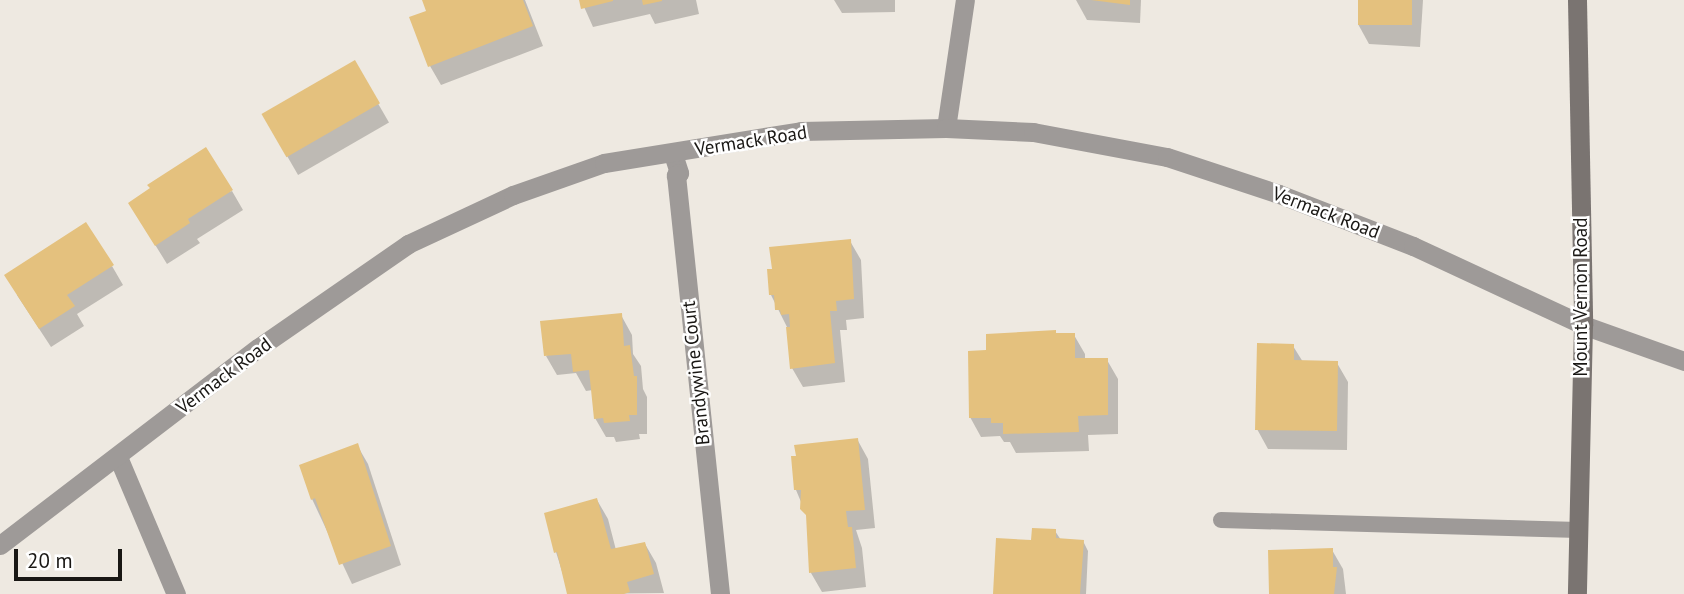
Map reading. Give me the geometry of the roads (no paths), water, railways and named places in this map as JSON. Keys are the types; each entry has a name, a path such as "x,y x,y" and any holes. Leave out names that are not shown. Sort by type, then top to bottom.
{"main road":[{"name":"Mount Vernon Road","path":"1577,0 1583,325 1577,594"}],"street":[{"path":"946,128 965,0"},
{"name":"Vermack Road","path":"0,545 258,348 408,244 513,195 604,163 801,131 946,128 1033,132 1167,157 1279,194 1412,246 1583,325 1684,361"},
{"name":"Brandywine Court","path":"673,153 678,173 676,175 720,594"},
{"path":"118,457 176,594"}],"lane":[{"path":"1221,520 1579,530"}]}
